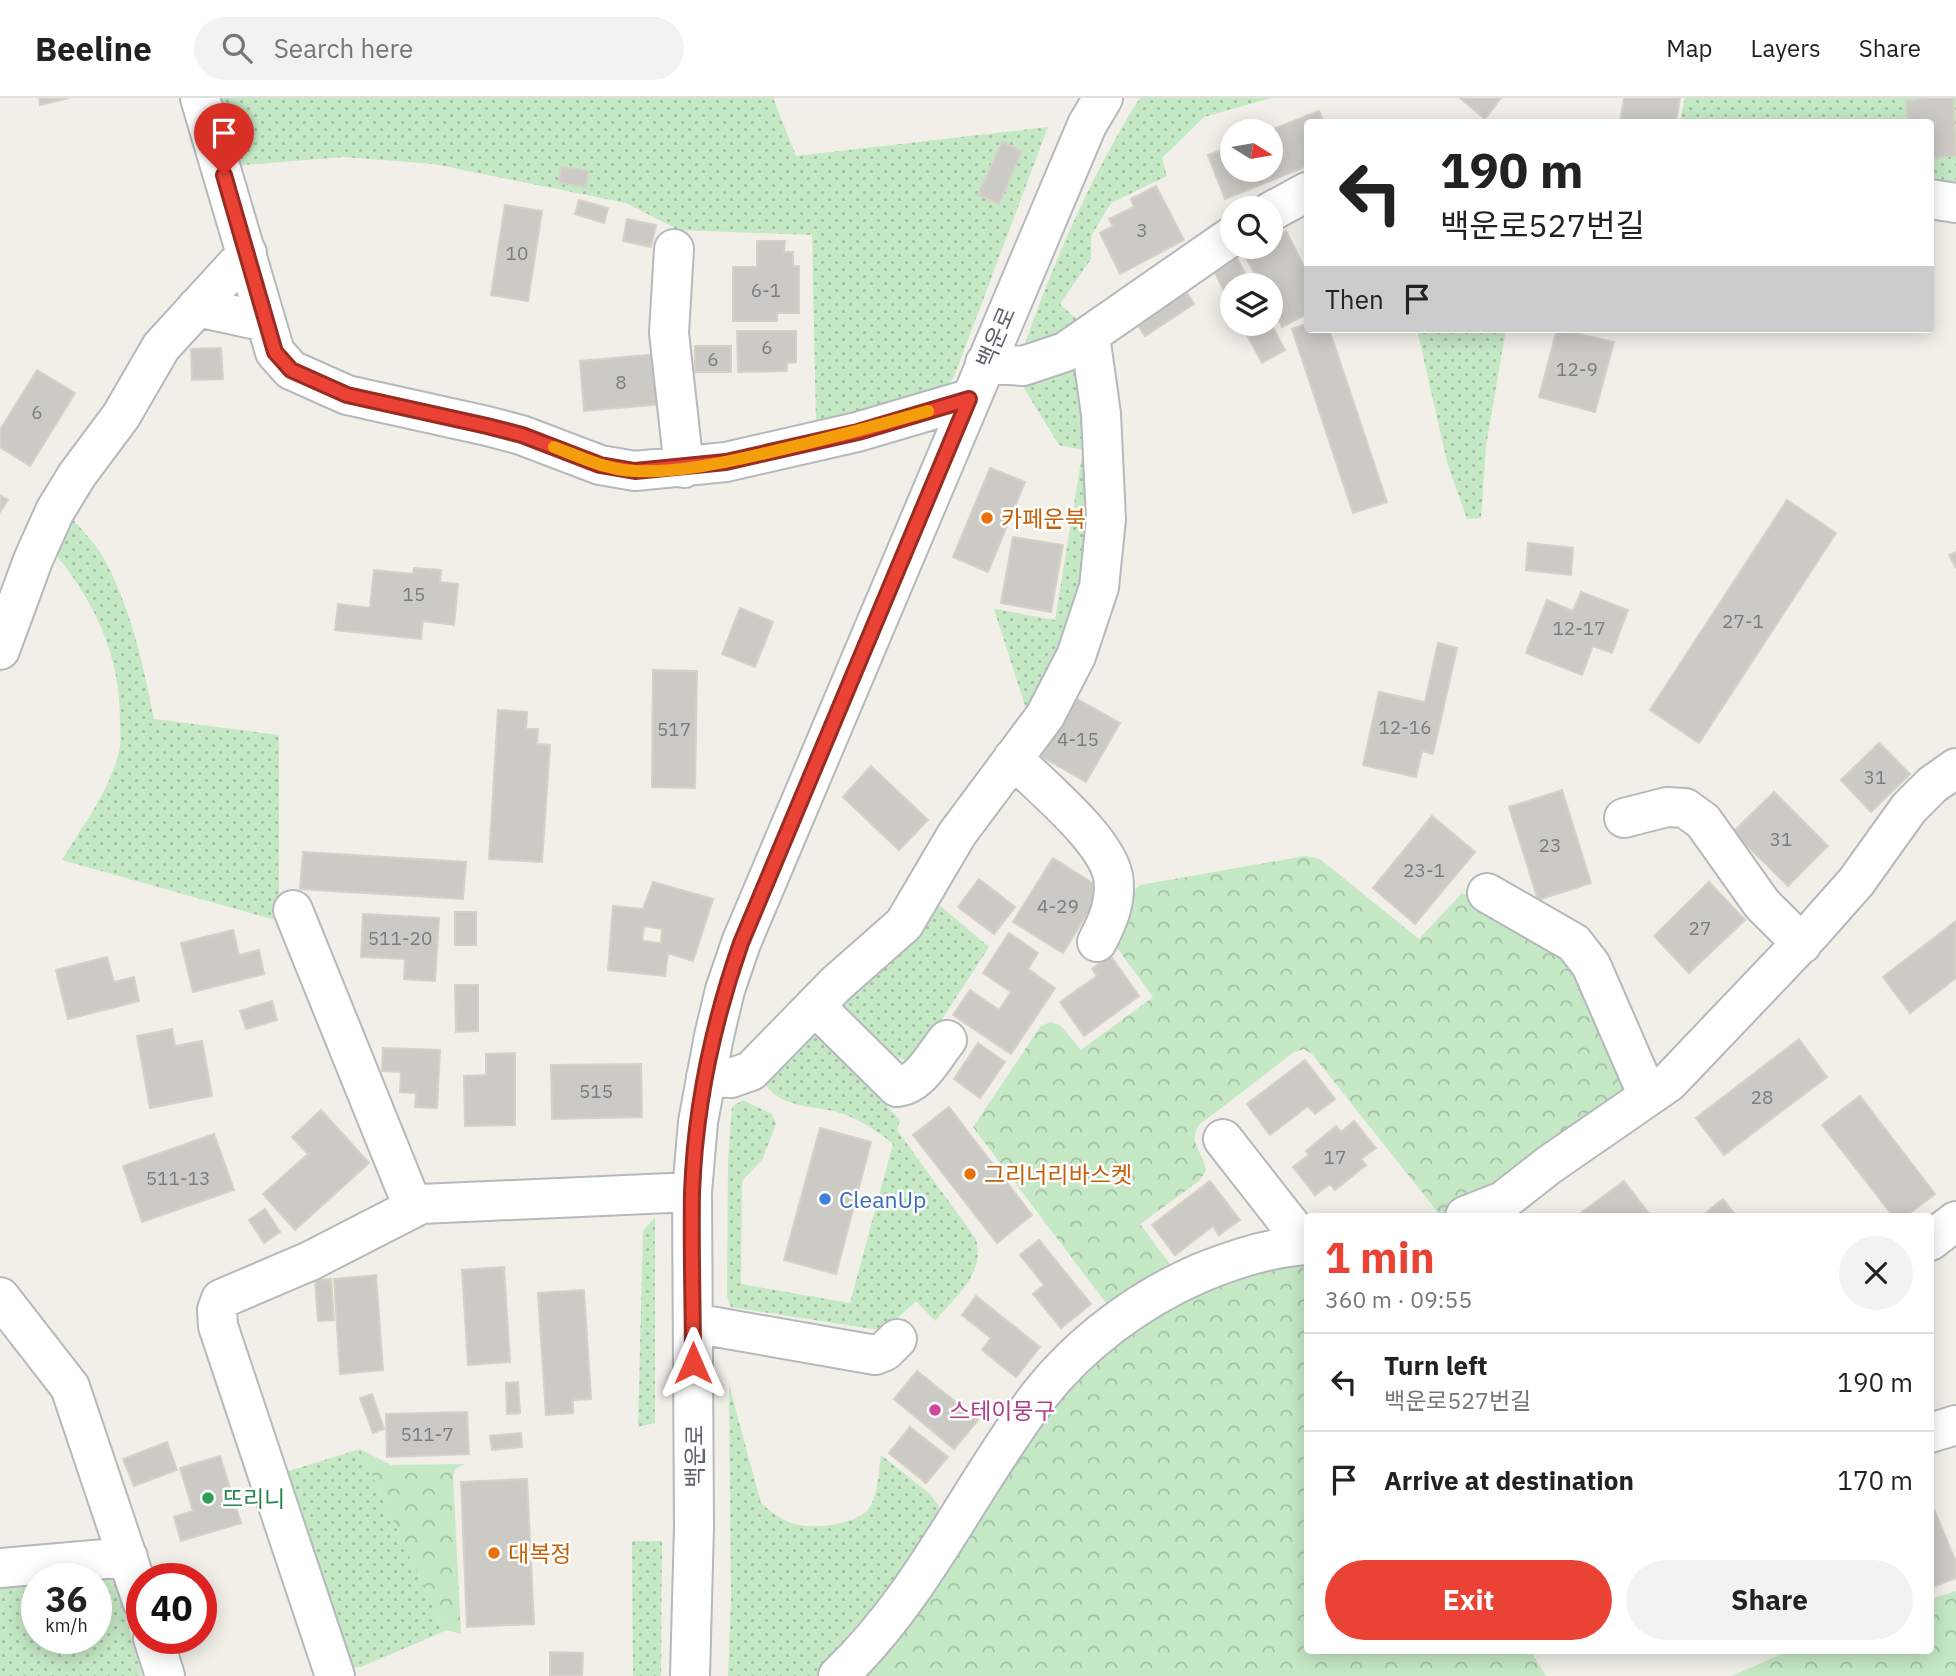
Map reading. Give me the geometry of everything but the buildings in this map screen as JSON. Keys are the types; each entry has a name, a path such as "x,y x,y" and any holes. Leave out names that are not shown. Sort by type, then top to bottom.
{"street":[{"path":"200,98 275,352 291,370 347,395 510,432 600,465 635,471 684,468 858,432 969,399"},
{"name":"백운로","path":"690,1676 694,1527 692,1192 698,1122 724,990 741,943 969,399 1087,125 1103,98"},
{"path":"1283,205 1304,194"},
{"path":"1934,200 1956,203"},
{"path":"985,363 1023,366 1044,361 1090,336 1166,279 1220,244"},
{"path":"674,249 669,333 684,468"},
{"path":"0,650 33,560 55,511 76,475 121,416 161,347 247,253"},
{"path":"197,307 267,322"},
{"path":"706,1077 731,1078 751,1071 815,1006 904,923 957,834 1045,716 1076,656 1099,587 1106,519 1101,414 1090,336"},
{"path":"1013,758 1102,852 1112,874 1114,896 1110,919 1097,942"},
{"path":"1483,1213 1686,1066 1856,882 1909,808 1932,785 1956,768"},
{"path":"1624,818 1667,807 1685,808 1703,821 1762,904 1801,944"},
{"path":"1487,893 1574,943 1591,965 1648,1096"},
{"path":"293,911 413,1207"},
{"path":"815,1006 897,1087 909,1086 916,1080 947,1040"},
{"path":"1223,1139 1304,1241"},
{"path":"335,1676 218,1326 217,1310 228,1294 310,1261 413,1207 441,1201 692,1192"},
{"path":"1934,1238 1956,1221"},
{"path":"838,1676 895,1609 1039,1396 1089,1343 1168,1287 1250,1255 1304,1245"},
{"path":"0,1297 70,1387 130,1563"},
{"path":"693,1323 875,1355 897,1339"},
{"path":"1934,1432 1956,1425"},
{"path":"0,1568 128,1557"},
{"path":"158,1654 165,1676"}],"green space":[{"path":"214,98 773,98 796,156 1048,127 954,377 944,389 816,425 812,235 679,230 626,203 434,164 343,157 233,166"},
{"path":"1140,98 1271,98 1204,117 1162,158 1167,176 1111,203 1091,236 1091,259 1060,304 1086,328 1024,347 1075,219 1106,156"},
{"path":"1685,98 1956,98 1956,187 1934,184 1934,119 1681,119"},
{"path":"1418,333 1505,333 1486,446 1481,518 1467,519 1447,462"},
{"path":"1068,370 1081,376 1095,572 1030,721 994,609 1055,620 1083,450 1059,445 1017,377"},
{"path":"72,518 100,552 113,576 129,616 154,719 279,735 279,921 62,860 104,792 120,747 116,674 103,632 83,592 56,555"},
{"path":"1305,856 1320,859 1419,939 1462,893 1567,951 1632,1088 1485,1201 1438,1213 1312,1054 1304,1049 1294,1052 1199,1125 1195,1143 1206,1171 1199,1181 1140,1224 1176,1272 1106,1303 973,1127 1040,1027 1050,1022 1060,1025 1081,1050 1153,997 1115,945 1125,899 1140,885"},
{"path":"931,898 989,947 922,1050 905,1060 885,1053 834,999"},
{"path":"818,1032 900,1120 897,1130 976,1239 978,1252 973,1274 935,1321 916,1301 890,1325 898,1333 731,1307 727,1296 728,1160 732,1107 743,1100 772,1114 776,1124 762,1160 742,1181 741,1284 850,1303 893,1144 846,1115 800,1105 778,1097 763,1080 797,1038"},
{"path":"655,1217 655,1423 638,1427 643,1231"},
{"path":"1304,1257 1304,1654 1532,1654 1546,1676 854,1676 1050,1401 1174,1295"},
{"path":"729,1385 761,1503 778,1517 799,1525 817,1526 839,1524 858,1517 871,1505 878,1481 881,1455 930,1494 939,1506 935,1528 849,1646 818,1676 728,1676 731,1602"},
{"path":"360,1449 439,1620 447,1630 361,1667 351,1667 279,1474"},
{"path":"360,1449 391,1465 465,1464 456,1468 453,1476 461,1634 447,1630 439,1620"},
{"path":"632,1541 662,1541 661,1676 633,1676"},
{"path":"112,1580 117,1583 126,1616 126,1654 136,1654 142,1676 0,1676 0,1584 21,1582 21,1654 112,1654"},
{"path":"1956,1591 1956,1676 1732,1676 1782,1654 1934,1654 1934,1598"}],"slow traffic":[{"path":"554,447 600,465 635,471 671,469 726,462 858,432 928,411"}],"place":[{"name":"카페운북","path":"987,518"},
{"name":"그리너리바스켓","path":"970,1174"},
{"name":"CleanUp","path":"825,1199"},
{"name":"스테이뭉구","path":"935,1410"},
{"name":"뜨리니","path":"208,1498"},
{"name":"대복정","path":"494,1553"}],"route":[{"path":"224,175 275,352 291,370 347,395 522,435 600,465 635,471 726,462 858,432 969,399 741,943 724,990 698,1122 692,1192 693,1363"}]}
